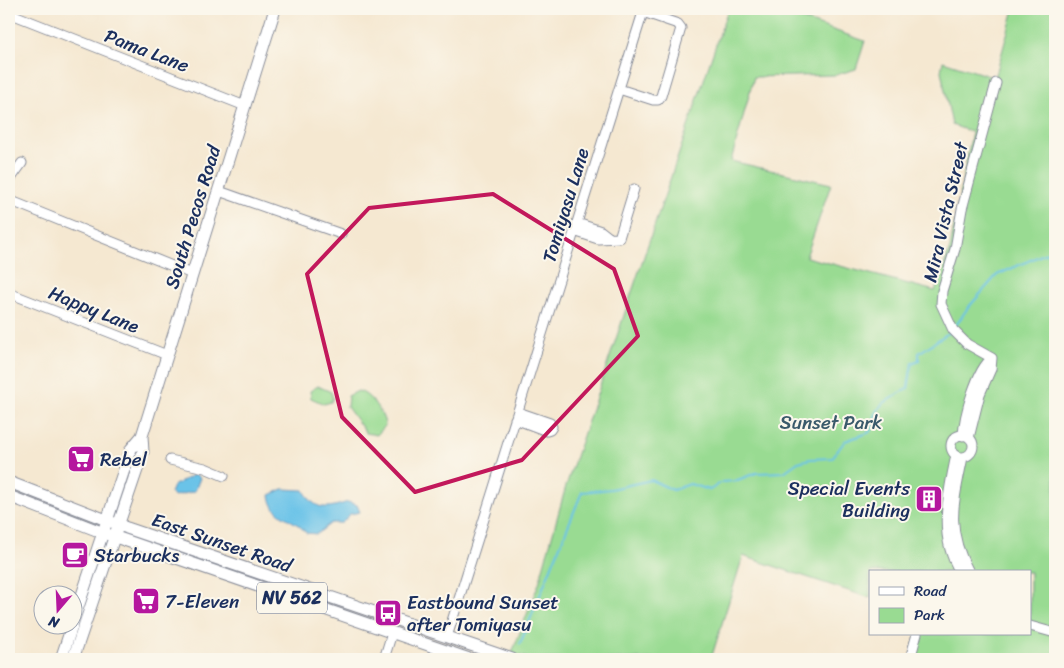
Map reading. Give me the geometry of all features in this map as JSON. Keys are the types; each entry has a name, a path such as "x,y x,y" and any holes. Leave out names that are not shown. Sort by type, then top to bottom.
{"main road":[{"name":"South Pecos Road","path":"73,659 113,523 143,452 142,436 166,355 275,9"},
{"name":"East Sunset Road","path":"9,482 113,523 512,659"},
{"name":"East Sunset Road","path":"9,496 109,535 469,659"},
{"name":"South Pecos Road","path":"82,601 109,535"},
{"path":"241,580 267,583 303,595 314,592"},
{"path":"310,605 310,602 320,601 347,610 397,620"},
{"path":"392,633 397,628 442,642 447,637"},
{"name":"South Pecos Road","path":"61,659 68,636"}],"street":[{"name":"Tomiyasu Lane","path":"447,637 644,10"},
{"path":"619,89 653,100 658,100 661,96 681,28 678,24 644,10"},
{"name":"Pama Lane","path":"9,13 245,106"},
{"name":"Mira Vista Street","path":"966,437 991,368 992,358 967,344 953,330 942,304 942,291 955,248 962,209 996,83"},
{"path":"9,181 22,163"},
{"path":"575,227 598,239 619,238 634,189"},
{"path":"219,191 341,234"},
{"path":"9,200 192,274"},
{"name":"Happy Lane","path":"9,293 166,355"},
{"name":"Mira Vista Street","path":"966,437 955,439 951,446 959,456 952,521 959,549 969,570"},
{"name":"Mira Vista Street","path":"959,456 968,455 973,450 972,442 966,437"},
{"name":"Mira Vista Street","path":"959,456 945,524 951,553 959,570"},
{"path":"170,460 204,468 224,476"},
{"path":"1032,627 1055,633"},
{"path":"1032,632 1055,638"},
{"path":"384,659 392,633"},
{"path":"910,659 916,636"}],"highlighted area":[{"path":"493,194 614,269 638,336 522,460 415,492 342,417 307,274 369,208"}],"green space":[{"name":"Sunset Park","path":"728,9 773,9 865,41 856,69 836,75 754,77 731,161 831,184 806,257 935,291 950,248 972,132 952,125 941,71 943,61 995,78 1014,9 1055,9 1055,659 910,659 916,636 1032,636 1032,570 869,570 869,598 743,556 711,659 530,659 512,653 539,583 566,486"},
{"path":"318,386 331,392 333,398 331,402 324,404 311,398 310,391"},
{"path":"358,391 372,400 382,416 385,426 377,435 366,433 347,407 348,396"}],"water":[{"path":"195,474 200,478 195,491 175,496 170,493 173,486"},
{"path":"283,489 304,490 313,502 322,507 348,502 357,505 360,512 350,514 342,523 331,523 317,534 306,533 296,523 275,509 270,495"}],"waterway":[{"path":"954,328 967,309 997,275 1055,249"},
{"path":"520,644 582,492 611,489 651,480 673,490 690,484 710,490 722,482 735,481 756,473 784,472 798,462 810,459 832,458 845,441 868,433 872,429 876,413 882,404 908,388 912,363 919,360 919,353 951,331"}],"place":[{"name":"Rebel","path":"81,459"},
{"name":"Special Events Building","path":"929,499"},
{"name":"Starbucks","path":"75,555"},
{"name":"7-Eleven","path":"146,601"},
{"name":"Eastbound Sunset after Tomiyasu","path":"388,613"}]}
